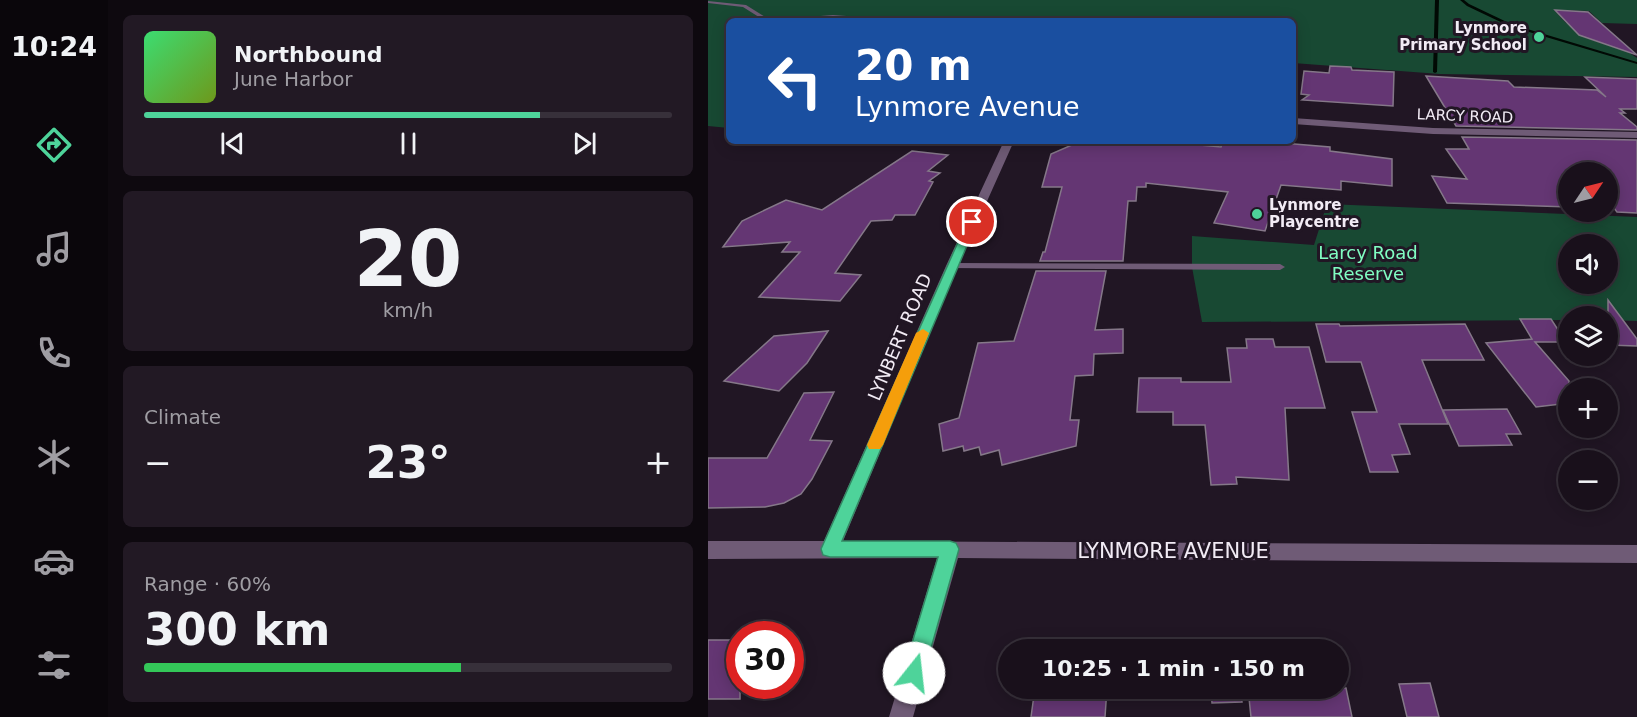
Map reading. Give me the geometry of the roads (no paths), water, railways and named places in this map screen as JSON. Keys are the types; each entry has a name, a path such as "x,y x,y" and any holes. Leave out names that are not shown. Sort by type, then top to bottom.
{"street":[{"name":"LARCY ROAD","path":"1296,121 1433,131 1637,135"},
{"name":"LYNBERT ROAD","path":"830,549 952,266 1008,144"},
{"name":"LYNMORE AVENUE","path":"708,550 950,549 1637,554"},
{"path":"901,717 950,549"}],"lane":[{"path":"708,2 744,6 765,18"},
{"path":"808,18 833,16 865,18"},
{"path":"952,266 1280,267"}],"waterway":[{"path":"1435,72 1437,0"},
{"path":"1462,0 1510,25 1637,63"}],"place":[{"name":"Lynmore Primary School","path":"1539,37"},
{"name":"Lynmore Playcentre","path":"1257,214"}],"park label":[{"name":"Larcy Road Reserve","path":"1368,263"}]}
